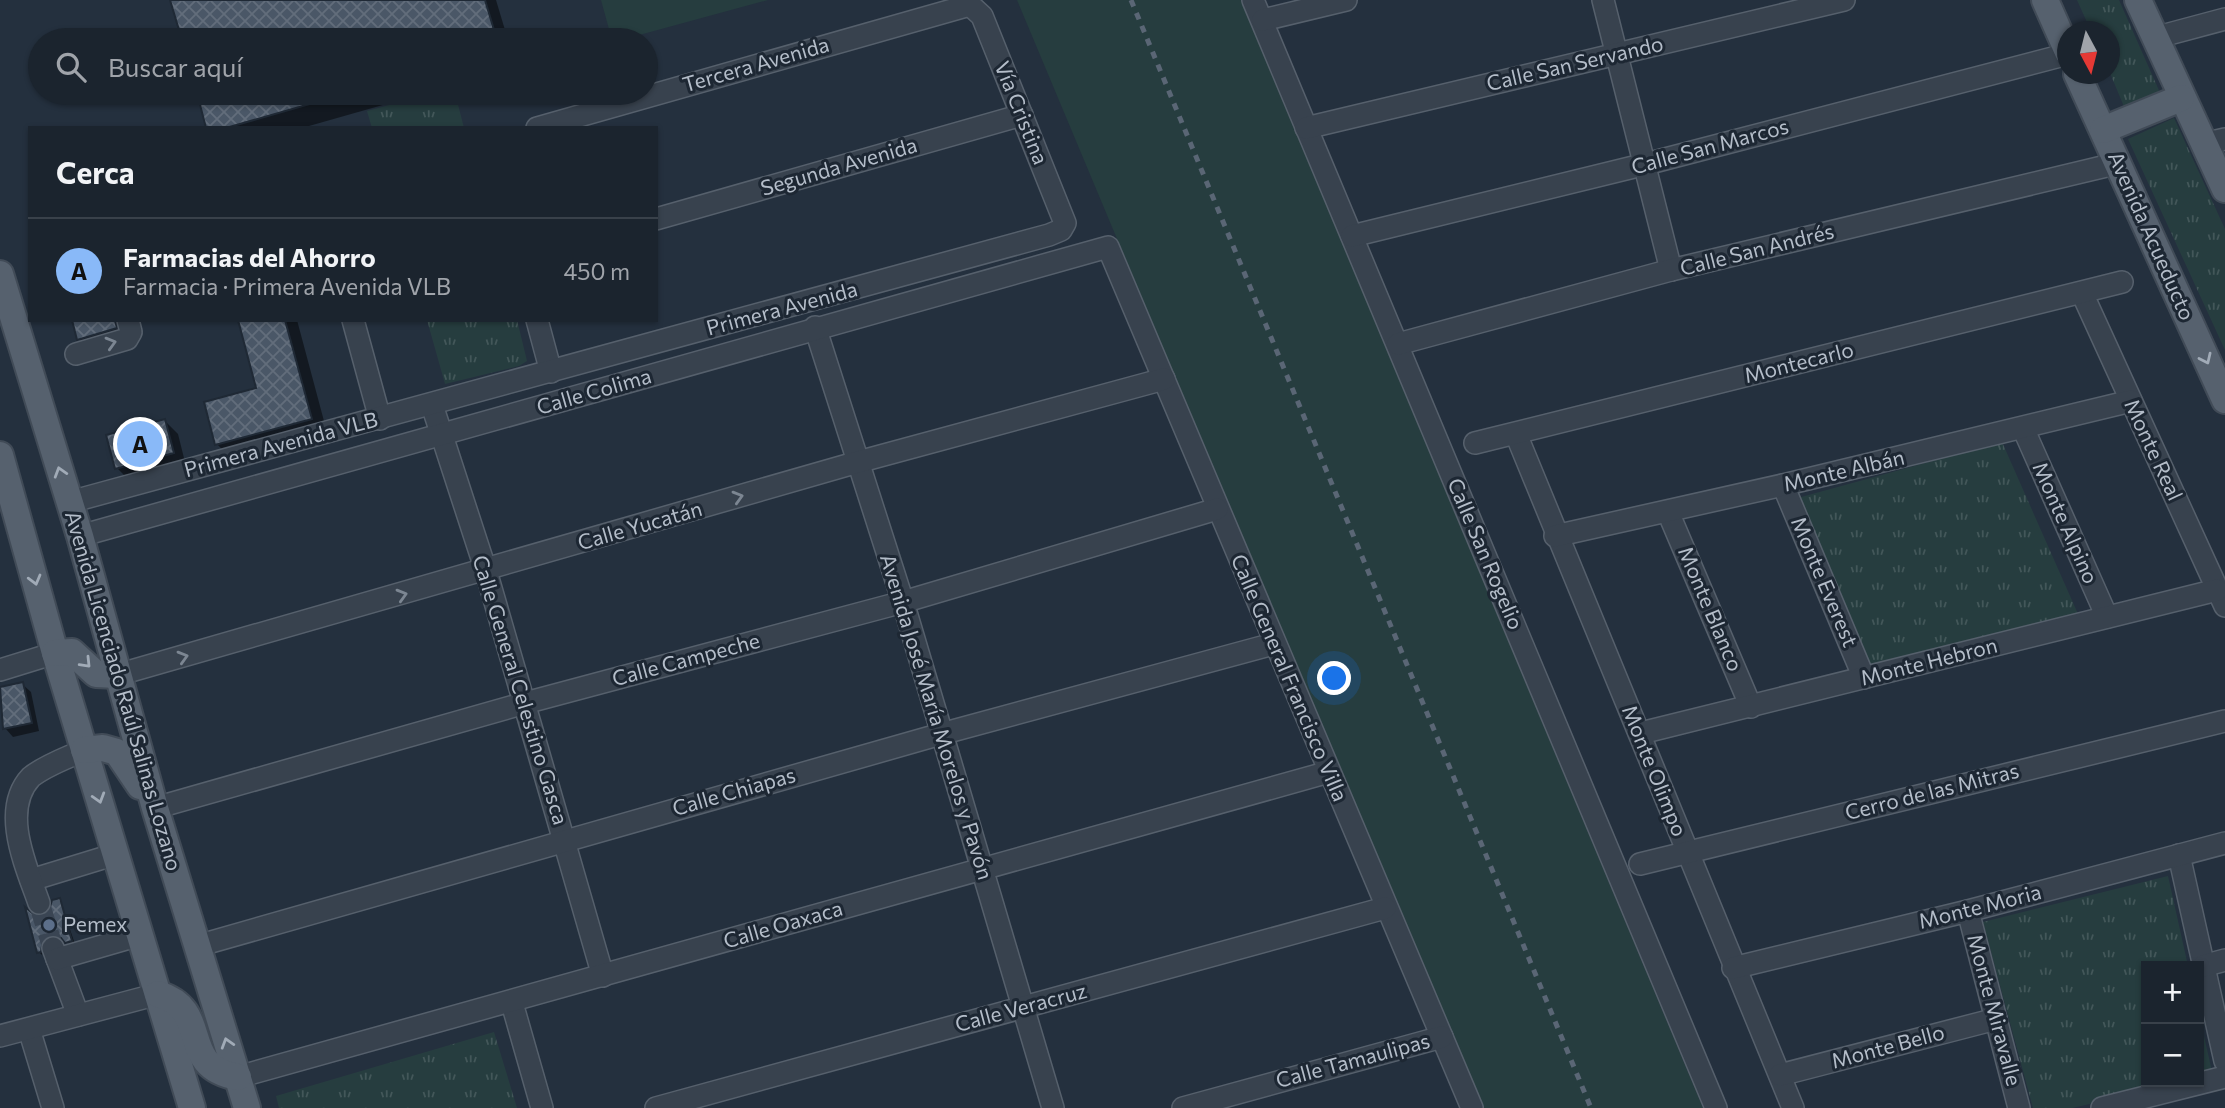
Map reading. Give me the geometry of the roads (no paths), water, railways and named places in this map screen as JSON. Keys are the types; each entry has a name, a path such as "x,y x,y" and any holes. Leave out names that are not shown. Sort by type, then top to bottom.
{"main road":[{"path":"2045,0 2057,29"},
{"path":"2138,0 2181,98 2214,141 2225,189"},
{"name":"Avenida Acueducto","path":"2082,84 2225,400"},
{"path":"2104,130 2181,98"},
{"name":"Avenida Licenciado Raúl Salinas Lozano","path":"0,274 70,502 155,808 247,1108"},
{"path":"0,455 55,653 192,1108"},
{"path":"55,653 72,652 96,674 117,675"},
{"path":"84,750 103,748 117,752 155,808"},
{"path":"158,994 178,1003 186,1014 210,1069 238,1077"}],"street":[{"name":"Calle San Rogelio","path":"1254,0 1716,1108"},
{"path":"1263,20 1346,0"},
{"path":"1603,0 1671,270"},
{"name":"Calle San Servando","path":"1306,128 1844,0"},
{"name":"Tercera Avenida","path":"658,93 960,7 975,7"},
{"name":"Vía Cristina","path":"975,7 982,16 1064,220"},
{"path":"2154,38 2225,19"},
{"name":"Calle San Marcos","path":"1352,236 1646,164 2057,56"},
{"name":"Tercera Avenida","path":"544,126 617,105"},
{"name":"Segunda Avenida","path":"658,218 1022,116"},
{"name":"Calle San Andrés","path":"1398,344 1671,270 2119,163"},
{"name":"Primera Avenida","path":"492,389 1049,235 1062,228 1064,220"},
{"name":"Calle Colima","path":"79,536 442,436 815,327 1108,247"},
{"name":"Calle General Francisco Villa","path":"1108,247 1273,644 1472,1108"},
{"name":"Montecarlo","path":"1475,443 2122,282"},
{"name":"Monte Real","path":"2082,293 2221,598"},
{"path":"76,354 127,339 131,332 128,322"},
{"path":"355,322 380,419"},
{"path":"538,322 551,372"},
{"name":"Avenida José María Morelos y Pavón","path":"815,327 903,602 1052,1108"},
{"name":"Calle Yucatán","path":"117,675 486,571 858,461 1164,379"},
{"name":"Primera Avenida VLB","path":"70,502 492,389"},
{"name":"Monte Albán","path":"1555,536 1668,512 2131,401"},
{"name":"Calle General Celestino Gasca","path":"432,405 486,571 603,976"},
{"name":"Monte Alpino","path":"2022,428 2107,617"},
{"name":"Monte Olimpo","path":"1516,434 1555,536 1641,733 1686,852 1793,1108"},
{"name":"Monte Everest","path":"1783,485 1864,678"},
{"name":"Calle Campeche","path":"155,808 525,703 903,602 1217,509"},
{"name":"Monte Blanco","path":"1668,512 1751,707"},
{"name":"Monte Hebron","path":"1641,733 2107,617 2221,598"},
{"name":"Calle Chiapas","path":"197,946 941,734 1273,644"},
{"path":"0,670 55,653"},
{"name":"Cerro de las Mitras","path":"1640,864 2225,720"},
{"path":"39,904 12,824 14,802 30,778 84,750"},
{"name":"Calle Oaxaca","path":"238,1077 512,1003 1329,772"},
{"name":"Monte Moria","path":"1734,968 1968,911 2225,843"},
{"path":"31,880 116,854"},
{"path":"2179,855 2202,961"},
{"name":"Calle Veracruz","path":"656,1108 1385,908"},
{"name":"Monte Miravalle","path":"1968,911 2019,1108"},
{"path":"78,1015 55,953 140,935"},
{"path":"2204,966 2225,960"},
{"path":"2204,970 2225,1061"},
{"path":"0,1036 158,994"},
{"path":"512,1003 542,1108"},
{"name":"Monte Bello","path":"1780,1075 1996,1019"},
{"path":"29,1029 53,1108"},
{"name":"Calle Tamaulipas","path":"1183,1108 1442,1037"},
{"path":"2102,1108 2225,1077"}],"tunnel":[{"path":"39,903 53,948"}],"railway":[{"path":"1131,0 1591,1108"}],"place":[{"name":"Farmacias del Ahorro","path":"140,444"},
{"name":"Pemex","path":"49,925"}]}
